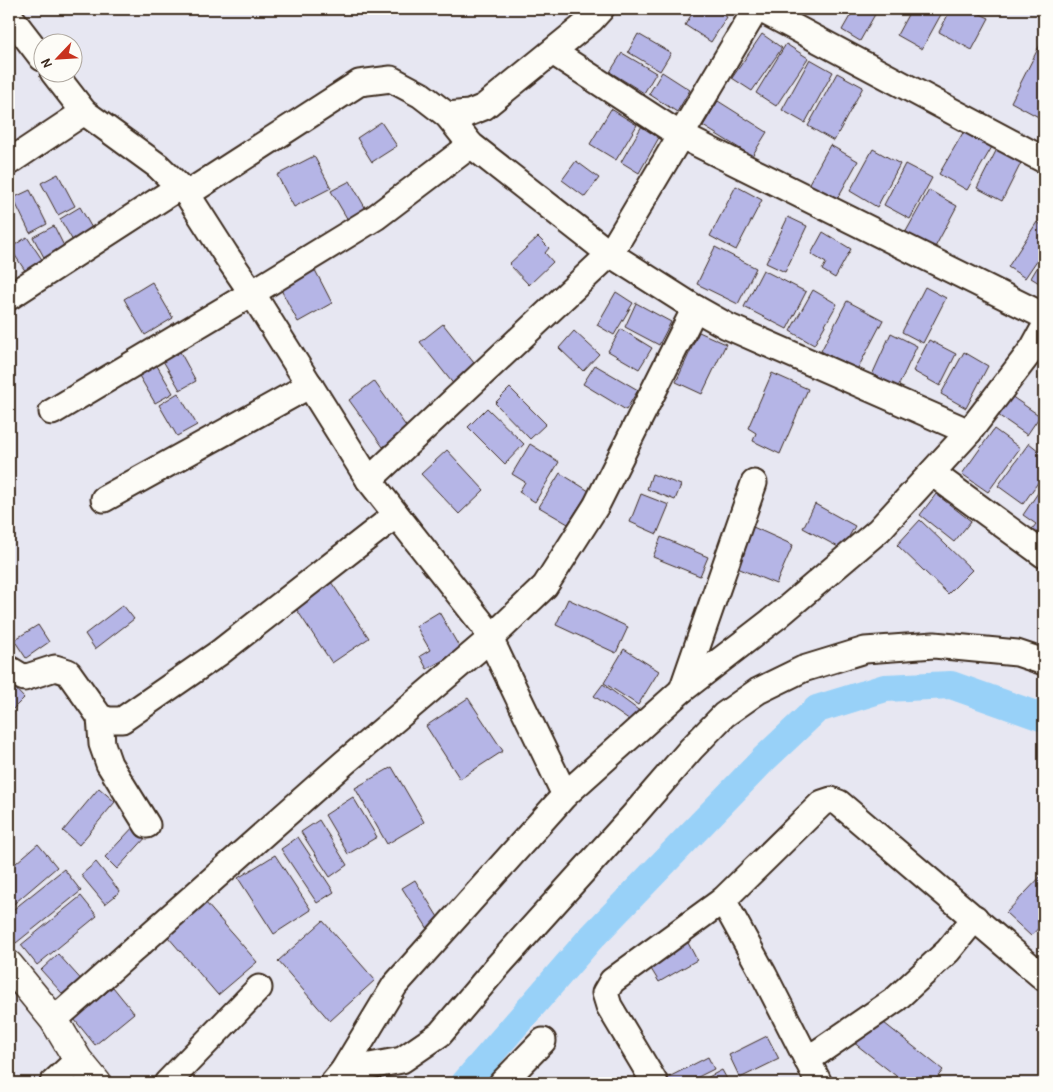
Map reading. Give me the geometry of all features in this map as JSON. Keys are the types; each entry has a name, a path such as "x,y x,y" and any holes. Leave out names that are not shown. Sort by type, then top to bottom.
{"street":[{"path":"447,116 469,113 484,107 591,20 601,9"},
{"path":"368,480 610,254 680,134 758,9 1044,160"},
{"path":"9,14 32,45"},
{"path":"552,52 680,134 1044,316"},
{"path":"9,297 360,83 391,79 421,95 447,116 471,145 610,254 695,308 727,326 969,432"},
{"path":"61,82 84,112 158,166 183,190 252,293 368,480 484,626 565,795"},
{"path":"9,162 84,112"},
{"path":"52,412 376,217 471,145"},
{"path":"54,1020 344,763 490,639 545,586 596,506 695,308"},
{"path":"338,1077 395,985 565,795 682,690 779,615 879,530 969,432 1040,344"},
{"path":"104,499 310,385"},
{"path":"932,473 1044,555"},
{"path":"682,690 754,483"},
{"path":"9,669 24,678 55,668 68,672 100,716 109,720 122,720 219,653 396,515"},
{"path":"338,1077 402,1060 440,1034 690,749 724,715 758,691 803,669 865,650 934,645 1017,653 1044,662"},
{"path":"100,716 102,744 109,764 147,825"},
{"path":"655,1083 609,1006 605,993 612,981 723,900 822,803 831,800 839,803 1044,978"},
{"path":"723,900 819,1083"},
{"path":"807,1060 896,1000 948,951 975,918"},
{"path":"9,965 54,1020 78,1060 97,1083"},
{"path":"167,1083 259,988"},
{"path":"502,1083 542,1041"},
{"path":"52,1083 78,1060"}],"building":[{"path":"695,9 714,9 727,17 711,42 685,25"},
{"path":"854,9 878,9 860,41 842,30"},
{"path":"911,9 944,9 922,49 897,35"},
{"path":"951,9 970,9 989,18 972,50 939,32"},
{"path":"638,34 671,53 660,71 628,52"},
{"path":"762,34 782,48 752,91 732,78"},
{"path":"1044,37 1044,120 1011,102"},
{"path":"786,44 808,58 776,106 756,93"},
{"path":"622,53 656,73 644,93 610,72"},
{"path":"810,59 833,72 805,123 782,110"},
{"path":"662,72 690,90 677,112 649,94"},
{"path":"837,73 863,87 834,141 808,126"},
{"path":"718,101 767,132 752,156 703,126"},
{"path":"611,109 637,125 616,160 590,144"},
{"path":"381,122 397,146 372,162 357,138"},
{"path":"643,124 661,134 639,173 621,162"},
{"path":"964,131 992,147 967,190 939,174"},
{"path":"830,145 858,161 836,201 808,185"},
{"path":"873,149 900,164 877,207 850,191"},
{"path":"997,149 1022,161 1002,201 977,188"},
{"path":"314,156 331,188 294,207 277,175"},
{"path":"576,161 599,178 585,197 562,180"},
{"path":"905,164 932,178 910,219 884,205"},
{"path":"58,174 75,206 58,215 41,183"},
{"path":"350,181 366,209 348,220 331,191"},
{"path":"736,186 762,200 736,250 710,236"},
{"path":"30,190 47,224 30,233 13,198"},
{"path":"929,190 957,206 933,251 904,235"},
{"path":"80,207 93,230 73,241 60,219"},
{"path":"788,217 807,226 785,272 766,263"},
{"path":"1037,222 1044,227 1044,250 1025,278 1008,267"},
{"path":"54,226 66,250 46,261 33,237"},
{"path":"823,232 851,249 835,278 822,270 826,263 811,254"},
{"path":"27,237 47,267 30,278 10,248"},
{"path":"538,237 549,248 545,253 553,262 529,285 509,264"},
{"path":"715,247 756,268 738,304 697,284"},
{"path":"1044,256 1044,286 1031,278"},
{"path":"315,270 332,303 298,322 280,288"},
{"path":"763,270 806,292 787,329 744,307"},
{"path":"152,282 173,318 145,335 124,299"},
{"path":"925,287 946,298 923,343 902,332"},
{"path":"813,290 837,304 814,345 790,331"},
{"path":"616,292 633,303 614,335 597,325"},
{"path":"847,301 883,320 857,370 821,351"},
{"path":"636,303 671,322 659,345 625,327"},
{"path":"443,324 478,368 455,386 420,342"},
{"path":"621,329 652,348 639,369 608,351"},
{"path":"574,331 599,354 583,371 559,348"},
{"path":"699,332 726,344 702,394 676,382"},
{"path":"891,333 917,346 898,387 872,375"},
{"path":"929,340 956,354 940,386 913,371"},
{"path":"179,350 196,381 180,390 162,359"},
{"path":"964,352 988,366 966,408 941,394"},
{"path":"156,364 173,393 155,403 138,374"},
{"path":"595,365 638,390 626,410 583,384"},
{"path":"772,373 808,389 780,454 753,441 756,433 748,428"},
{"path":"374,381 408,429 383,447 349,400"},
{"path":"510,388 546,424 530,439 495,403"},
{"path":"178,393 197,425 177,436 159,405"},
{"path":"1011,396 1040,416 1027,435 998,415"},
{"path":"487,408 524,444 505,464 468,427"},
{"path":"994,429 1020,448 988,492 962,474"},
{"path":"1029,443 1044,455 1044,474 1023,504 998,486"},
{"path":"530,444 559,462 535,502 519,492 525,482 512,474"},
{"path":"447,450 484,490 459,514 421,474"},
{"path":"560,473 589,491 568,524 539,507"},
{"path":"652,474 681,485 675,500 647,489"},
{"path":"1044,484 1044,542 1029,533 1036,524 1023,515"},
{"path":"641,494 669,505 657,534 630,522"},
{"path":"936,494 971,521 954,542 920,515"},
{"path":"815,504 855,526 842,549 803,528"},
{"path":"920,520 972,570 948,594 897,545"},
{"path":"753,527 793,545 776,584 735,567"},
{"path":"661,537 708,557 700,576 653,557"},
{"path":"329,579 369,638 332,663 293,604"},
{"path":"568,599 628,627 616,653 556,625"},
{"path":"123,605 134,619 95,649 85,634"},
{"path":"439,612 461,650 427,669 420,656 430,650 416,626"},
{"path":"38,625 49,642 26,658 14,640"},
{"path":"624,649 659,671 638,705 604,683"},
{"path":"9,682 24,698 9,713"},
{"path":"603,684 641,712 633,723 594,696"},
{"path":"468,698 503,751 460,779 426,726"},
{"path":"392,767 424,822 387,844 355,788"},
{"path":"99,788 115,802 79,845 63,831"},
{"path":"353,797 377,837 348,854 325,815"},
{"path":"319,820 347,865 330,877 301,832"},
{"path":"137,823 149,834 117,869 105,857"},
{"path":"298,837 334,892 317,903 281,849"},
{"path":"38,844 57,867 9,908 9,869"},
{"path":"275,855 311,910 274,934 238,878"},
{"path":"96,862 120,892 105,904 81,875"},
{"path":"64,869 81,891 16,943 9,934 9,913"},
{"path":"1044,873 1044,922 1031,936 1006,913"},
{"path":"415,880 441,922 428,929 402,888"},
{"path":"81,896 97,916 37,965 21,945"},
{"path":"206,903 257,962 218,995 168,937"},
{"path":"323,921 375,980 330,1021 278,961"},
{"path":"687,941 697,960 659,982 648,964"},
{"path":"58,954 86,985 69,1001 41,970"},
{"path":"113,987 134,1013 95,1045 74,1019"},
{"path":"874,1015 943,1070 933,1083 905,1083 853,1042"},
{"path":"767,1036 779,1059 740,1078 729,1055"},
{"path":"708,1057 714,1069 686,1083 664,1083 663,1080"},
{"path":"722,1070 728,1081 722,1083 697,1083"}],"waterway":[{"path":"465,1083 589,940 764,759 817,709 885,688 951,685 1044,718"}]}
